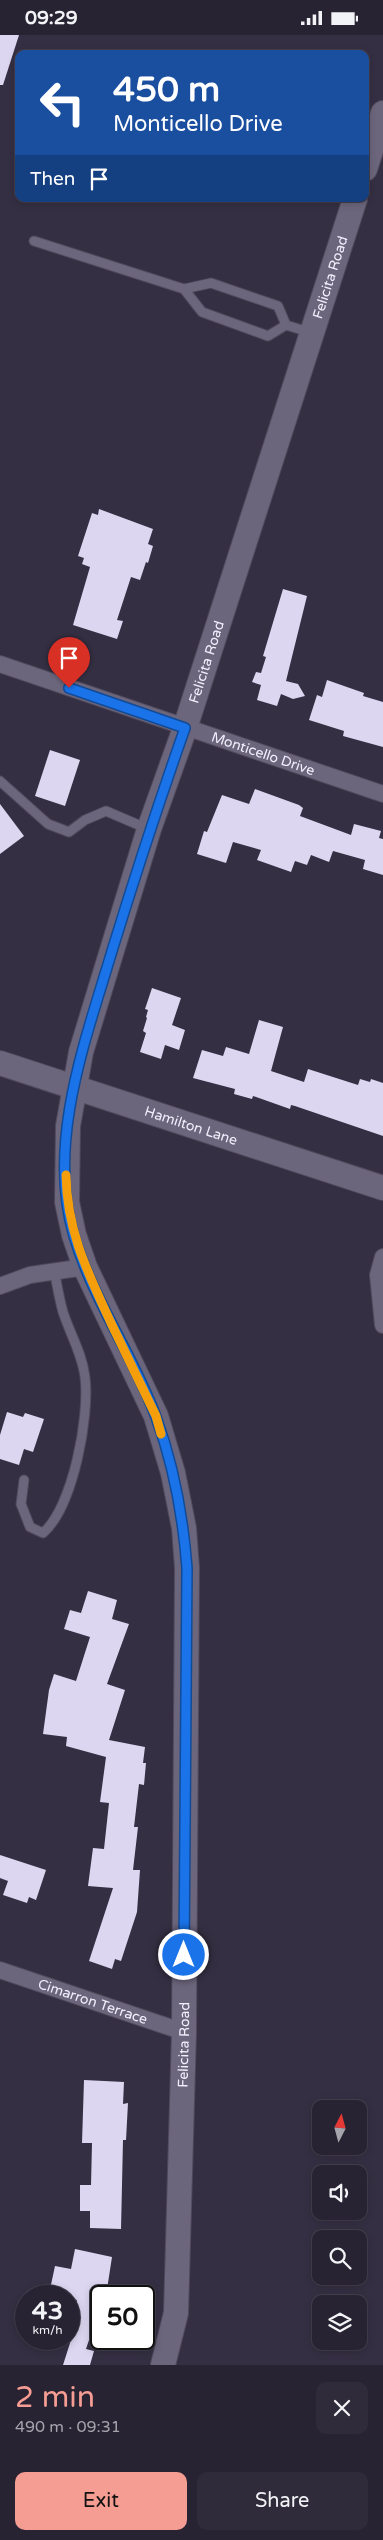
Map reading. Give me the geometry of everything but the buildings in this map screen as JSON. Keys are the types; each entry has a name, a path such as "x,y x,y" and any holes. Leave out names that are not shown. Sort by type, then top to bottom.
{"main road":[{"path":"369,157 383,113"},
{"name":"Felicita Road","path":"163,2365 176,2313 184,2032 187,1568 184,1528 174,1473 156,1416 85,1267 74,1235 67,1202 68,1126 81,1052 149,829 185,728 354,202"},
{"name":"Hamilton Lane","path":"0,1063 383,1188"}],"street":[{"name":"Monticello Drive","path":"0,664 383,794"},
{"path":"383,1257 378,1275 383,1325"},
{"path":"0,1286 30,1275 85,1267"},
{"name":"Cimarron Terrace","path":"0,1970 184,2032"}],"lane":[{"path":"34,241 184,289 211,283 278,306 286,325"},
{"path":"184,289 202,312 268,336 286,325 312,333"},
{"path":"0,781 48,824 68,832 85,820 106,811 149,829"},
{"path":"24,1480 21,1504 30,1527 43,1533 51,1526 69,1488 81,1444 85,1414 85,1378 80,1352 63,1313 54,1270"}],"slow traffic":[{"path":"66,1175 67,1202 74,1235 85,1267 156,1416 161,1434"}],"route":[{"path":"69,688 185,728 149,829 81,1052 68,1126 66,1164 67,1202 74,1235 85,1267 156,1416 174,1473 184,1528 187,1568 184,1955"}]}
